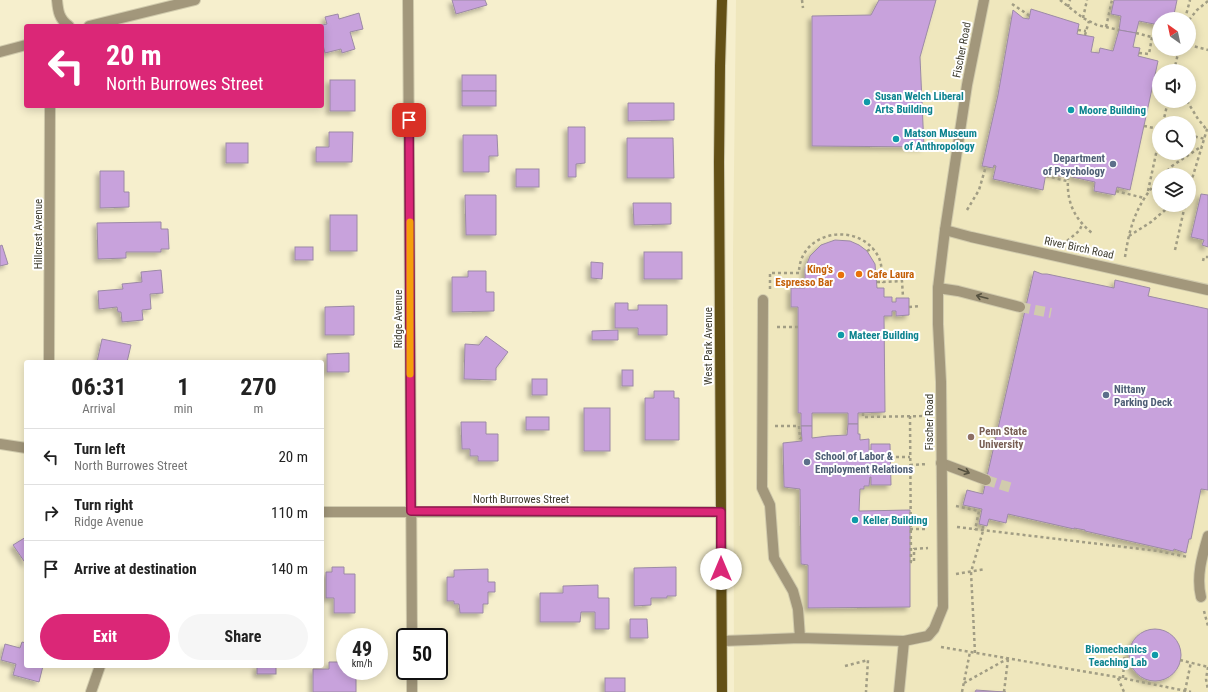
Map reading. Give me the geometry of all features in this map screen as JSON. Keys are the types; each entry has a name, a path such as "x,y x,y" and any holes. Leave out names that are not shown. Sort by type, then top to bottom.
{"main road":[{"name":"West Park Avenue","path":"722,0 719,154 722,692"}],"street":[{"path":"57,0 59,15 64,24"},
{"path":"97,24 195,0"},
{"name":"Ridge Avenue","path":"408,0 412,628"},
{"name":"Fischer Road","path":"722,641 800,638 904,641 928,636 934,629 943,607 938,288 945,230 967,85 984,0"},
{"path":"0,52 24,46"},
{"name":"Hillcrest Avenue","path":"49,360 50,108"},
{"name":"River Birch Road","path":"945,230 1208,290"},
{"path":"938,288 958,291 1020,307"},
{"path":"763,300 762,488 770,505 774,558 793,591 798,609 800,638"},
{"path":"0,444 24,448"},
{"path":"941,463 986,480"},
{"name":"North Burrowes Street","path":"324,512 721,512"},
{"path":"1201,597 1198,579 1208,536"},
{"path":"900,692 904,641"},
{"path":"91,692 99,668"},
{"path":"412,680 412,692"}],"path":[{"path":"802,0 803,8"},
{"path":"1060,0 1083,18 1097,25 1118,30"},
{"path":"1068,7 1070,0"},
{"path":"1083,18 1087,0"},
{"path":"1106,27 1112,0"},
{"path":"1187,12 1190,0"},
{"path":"1195,12 1208,0"},
{"path":"1012,4 1030,16"},
{"path":"1085,35 1089,21"},
{"path":"1078,30 1086,31"},
{"path":"1136,33 1152,37 1149,54 1139,53"},
{"path":"1196,47 1208,50"},
{"path":"1191,108 1208,131"},
{"path":"1144,126 1152,128"},
{"path":"1195,168 1208,131 1208,126"},
{"path":"1196,137 1204,139"},
{"path":"1170,168 1202,145"},
{"path":"1148,191 1155,160"},
{"path":"967,210 979,190 986,166"},
{"path":"1069,171 1067,181 1068,195 1072,207 1082,225 1092,232"},
{"path":"1046,176 1067,181"},
{"path":"1124,261 1132,223 1144,198 1152,187"},
{"path":"1116,191 1144,198"},
{"path":"1129,236 1151,222 1163,212"},
{"path":"1175,250 1183,212"},
{"path":"1067,241 1079,231 1082,225"},
{"path":"763,300 770,299 770,274 799,273 802,258 808,248 818,240 828,235 851,235 864,240 873,248 879,258 882,267 883,282"},
{"path":"867,251 873,248"},
{"path":"806,253 810,256"},
{"path":"1203,261 1204,257 1208,257"},
{"path":"876,282 902,281 902,297"},
{"path":"909,307 920,306"},
{"path":"778,327 798,327"},
{"path":"863,413 863,417 928,416"},
{"path":"910,416 911,562 914,562 914,548 929,548"},
{"path":"762,426 800,426 800,438 802,438"},
{"path":"890,457 910,457"},
{"path":"910,465 928,464"},
{"path":"890,472 910,472"},
{"path":"956,506 979,511 975,530"},
{"path":"975,653 971,572 983,531 983,525"},
{"path":"955,527 1158,551 1202,559"},
{"path":"910,529 929,529"},
{"path":"956,574 985,569"},
{"path":"941,647 1123,678 1191,692"},
{"path":"1123,678 1125,649 1129,649"},
{"path":"962,692 970,652"},
{"path":"964,683 1008,658"},
{"path":"1004,692 1008,658"},
{"path":"845,666 868,660 866,692"},
{"path":"1180,660 1208,666 1206,679 1208,690"},
{"path":"1184,691 1191,662"},
{"path":"1117,677 1124,692"}],"shaded area":[{"name":"Penn State University","path":"736,0 1208,0 1208,692 734,692 733,255"}],"building":[{"path":"452,0 485,0 487,5 456,14"},
{"name":"Susan Welch Liberal Arts Building","path":"879,0 936,0 920,57 924,147 812,146 812,16 871,15"},
{"path":"1114,0 1177,0 1174,12 1152,12 1152,24 1139,21 1136,33 1119,30 1121,16 1111,14"},
{"name":"Moore Building","path":"1031,9 1079,24 1077,34 1094,37 1091,52 1099,53 1100,48 1113,51 1119,30 1136,33 1133,47 1140,48 1138,56 1158,61 1157,64 1152,64 1152,89 1130,190 1117,187 1115,195 1094,191 1095,182 1072,177 1073,172 1065,170 1064,177 1046,173 1043,190 993,179 996,166 994,165 993,168 982,166 998,95 1013,10 1023,18 1029,19"},
{"path":"359,13 363,29 350,32 355,49 342,53 341,49 325,53 324,25 327,24 325,17 338,14 339,19"},
{"path":"462,75 496,75 496,91 462,91"},
{"path":"330,80 355,80 355,111 330,111"},
{"path":"462,91 496,91 496,106 462,106"},
{"path":"628,103 674,103 674,120 628,121"},
{"path":"568,127 585,127 585,163 576,164 576,177 568,177"},
{"path":"329,132 353,132 352,162 316,162 316,147 329,147"},
{"path":"463,135 497,135 498,156 489,156 489,172 463,172"},
{"path":"627,138 673,138 674,178 627,178"},
{"path":"226,143 248,143 248,163 226,163"},
{"path":"516,169 539,169 539,187 516,187"},
{"path":"100,171 124,171 124,192 129,192 129,207 100,208"},
{"path":"1201,194 1208,195 1208,247 1202,245 1204,240 1191,237"},
{"path":"465,195 496,195 496,235 466,235"},
{"path":"633,203 671,203 671,224 634,225"},
{"path":"330,215 357,215 357,251 330,251"},
{"path":"161,222 161,229 168,229 169,249 161,249 161,252 126,252 126,258 98,259 97,223"},
{"name":"Mateer Building","path":"835,240 850,241 867,251 875,264 877,288 884,288 884,297 892,297 892,302 896,302 896,298 909,298 909,315 896,316 896,311 892,311 892,316 884,316 885,412 858,413 858,424 848,424 848,413 812,413 812,426 801,426 801,413 798,413 798,307 791,307 791,288 805,288 805,269 810,256 821,245"},
{"path":"2,245 8,264 0,266 0,246"},
{"path":"295,247 313,247 313,260 295,260"},
{"path":"644,252 682,252 682,279 644,279"},
{"path":"591,262 603,263 602,279 591,278"},
{"path":"161,270 163,293 150,294 151,309 142,310 143,320 122,322 121,312 118,312 117,307 99,309 98,291 123,289 122,284 142,282 141,272"},
{"path":"468,271 486,271 486,292 494,292 494,311 452,312 452,277 468,277"},
{"name":"Nittany Parking Deck","path":"1034,271 1042,274 1114,288 1115,280 1150,288 1148,296 1208,309 1208,490 1201,489 1191,539 1189,539 1186,553 1174,549 1173,551 1085,530 1074,529 1008,514 1006,523 989,519 987,526 979,524 982,509 963,505 967,490 983,494"},
{"path":"615,303 628,303 628,310 638,310 638,305 667,305 667,335 638,335 638,328 615,328"},
{"path":"354,306 354,335 325,335 325,307"},
{"path":"618,330 618,340 592,340 592,331"},
{"path":"486,336 508,352 496,368 496,380 464,379 465,344 479,345"},
{"path":"102,339 131,345 127,360 97,360"},
{"path":"349,353 349,372 327,372 327,354"},
{"path":"622,370 633,370 633,386 622,386"},
{"path":"532,379 547,379 547,395 532,395"},
{"path":"654,391 674,391 674,398 679,398 679,440 645,440 645,398 654,398"},
{"path":"584,408 610,408 610,451 584,451"},
{"path":"526,417 549,417 549,430 526,430"},
{"path":"461,422 486,422 486,434 498,434 498,461 478,461 478,456 470,456 470,449 462,449"},
{"name":"Keller Building","path":"848,424 858,424 858,434 860,434 860,440 869,439 869,453 871,453 871,444 890,444 891,485 871,485 870,477 869,486 864,486 864,489 860,489 859,511 910,510 910,607 808,608 808,565 801,564 800,489 784,487 783,443 802,441 801,426 812,426 812,438 847,435"},
{"path":"24,538 24,561 13,545"},
{"path":"332,567 344,567 344,574 355,574 355,613 334,613 334,598 326,598 326,572 332,572"},
{"path":"676,567 676,596 667,596 667,598 651,598 651,605 634,606 634,568"},
{"path":"488,569 488,582 495,582 495,592 488,592 488,604 483,604 483,613 460,613 459,604 454,604 454,601 447,601 447,577 454,577 454,570"},
{"path":"598,585 598,598 609,598 609,629 595,629 595,612 581,612 580,622 540,622 540,593 563,593 563,586"},
{"path":"630,619 647,619 648,638 630,638"},
{"name":"Biomechanics Teaching Lab","path":"1155,629 1169,633 1177,641 1181,655 1177,669 1169,677 1155,681 1141,677 1133,669 1129,655 1133,641 1141,633"},
{"path":"22,642 24,642 24,668 42,668 39,682 13,675 16,664 1,660 5,644 20,648"},
{"path":"329,662 336,662 336,680 356,680 356,692 313,692 313,669 329,669"},
{"path":"257,668 276,668 276,674 257,674"},
{"path":"605,678 625,678 625,692 605,692"},
{"path":"976,690 1004,692 975,692"}],"tunnel":[{"path":"1020,307 1051,313"},
{"path":"986,480 1012,488"}],"slow traffic":[{"path":"410,222 410,374"}],"place":[{"name":"Susan Welch Liberal Arts Building","path":"867,102"},
{"name":"Moore Building","path":"1071,110"},
{"name":"Matson Museum of Anthropology","path":"896,139"},
{"name":"Department of Psychology","path":"1113,164"},
{"name":"Cafe Laura","path":"859,274"},
{"name":"King's Espresso Bar","path":"841,275"},
{"name":"Mateer Building","path":"841,335"},
{"name":"Nittany Parking Deck","path":"1106,395"},
{"name":"Penn State University","path":"971,437"},
{"name":"School of Labor & Employment Relations","path":"807,462"},
{"name":"Keller Building","path":"855,520"},
{"name":"Biomechanics Teaching Lab","path":"1155,655"}],"route":[{"path":"409,120 411,511 721,512 721,569"}]}
